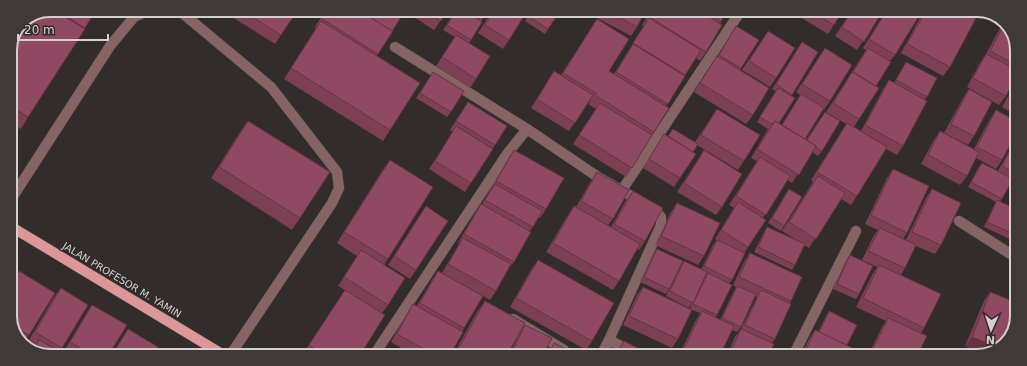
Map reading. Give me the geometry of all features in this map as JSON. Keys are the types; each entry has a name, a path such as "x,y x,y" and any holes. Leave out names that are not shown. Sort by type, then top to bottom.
{"main road":[{"name":"JALAN PROFESOR M. YAMIN","path":"17,230 214,349"}],"street":[{"path":"17,190 110,46 134,17"},
{"path":"186,17 271,87 337,172 338,177 339,188 332,203 234,349"},
{"path":"622,190 737,17"},
{"path":"395,47 526,129 598,177 654,209 661,217 661,225 604,349"},
{"path":"378,349 507,154 526,129"},
{"path":"959,221 1010,254"},
{"path":"797,349 856,231"},
{"path":"505,314 563,349"},
{"path":"609,340 626,349"}],"building":[{"path":"50,17 65,17 85,29 28,117 17,110 17,50 20,37 27,27 37,20"},
{"path":"68,17 92,17 85,28"},
{"path":"252,17 293,17 281,35"},
{"path":"370,17 393,31 378,54 321,18"},
{"path":"374,17 401,17 392,31 373,19"},
{"path":"434,17 443,17 441,21"},
{"path":"452,17 474,17 482,22 471,40 447,25"},
{"path":"490,17 523,17 509,40 485,25"},
{"path":"530,17 556,17 548,29"},
{"path":"618,17 642,17 637,27"},
{"path":"650,17 709,17 722,25 706,52"},
{"path":"715,17 723,17 721,21"},
{"path":"820,17 839,17 834,25"},
{"path":"848,17 879,17 864,42 842,27"},
{"path":"883,17 918,17 895,55 869,39"},
{"path":"922,17 976,18 950,67 907,44"},
{"path":"649,18 701,50 685,75 633,43"},
{"path":"597,19 629,39 609,71 669,108 654,132 563,73"},
{"path":"321,21 420,83 390,130 291,68"},
{"path":"736,26 759,40 741,68 719,55"},
{"path":"1002,29 1007,36 1010,48 1010,61 990,51"},
{"path":"768,31 795,48 776,78 749,61"},
{"path":"456,35 490,56 476,79 442,57"},
{"path":"802,42 818,52 792,95 776,84"},
{"path":"633,44 685,76 668,104 616,72"},
{"path":"825,48 852,65 830,101 802,84"},
{"path":"868,48 891,62 876,86 853,72"},
{"path":"986,54 1010,66 1010,88 1006,96 973,78"},
{"path":"717,56 769,88 753,115 700,83"},
{"path":"906,62 937,78 927,97 896,80"},
{"path":"554,71 593,95 575,123 537,99"},
{"path":"433,72 464,91 451,112 420,93"},
{"path":"852,72 879,88 859,119 833,103"},
{"path":"889,80 927,101 903,146 865,125"},
{"path":"778,88 795,98 779,123 775,121 772,124 760,117"},
{"path":"969,89 992,102 974,136 951,124"},
{"path":"801,94 824,108 805,139 782,125"},
{"path":"468,102 507,126 495,145 456,121"},
{"path":"600,103 652,135 632,168 579,135"},
{"path":"717,109 760,135 744,161 701,135"},
{"path":"996,110 1010,118 1010,145 1002,160 977,147"},
{"path":"825,112 840,121 822,151 807,140"},
{"path":"248,121 330,172 300,218 219,167"},
{"path":"775,121 816,146 799,175 757,149"},
{"path":"847,123 887,147 857,196 817,172"},
{"path":"456,126 493,149 471,183 435,161"},
{"path":"673,129 698,144 693,152 668,136"},
{"path":"940,131 979,152 967,176 928,155"},
{"path":"664,134 696,154 680,178 649,159"},
{"path":"514,150 564,178 546,209 496,181"},
{"path":"704,150 742,174 722,207 684,183"},
{"path":"1010,151 1010,171 1002,166"},
{"path":"760,157 790,176 766,215 736,196"},
{"path":"390,160 433,187 388,259 344,232"},
{"path":"982,163 1010,177 1010,184 1002,199 971,182"},
{"path":"893,169 929,186 907,233 871,215"},
{"path":"597,172 629,190 613,219 581,201"},
{"path":"818,176 845,193 816,239 789,222"},
{"path":"495,184 542,211 533,227 485,200"},
{"path":"789,189 802,197 784,226 772,218"},
{"path":"932,189 961,203 941,245 912,232"},
{"path":"633,191 663,208 645,241 614,224"},
{"path":"997,200 1010,206 1010,232 987,222"},
{"path":"738,202 766,220 748,247 721,230"},
{"path":"677,203 720,223 704,256 661,236"},
{"path":"481,204 531,232 514,262 464,234"},
{"path":"426,206 448,221 416,270 394,256"},
{"path":"574,206 640,244 619,281 553,243"},
{"path":"767,227 805,244 795,265 758,247"},
{"path":"880,228 916,245 905,268 868,251"},
{"path":"463,238 511,264 496,291 448,264"},
{"path":"717,240 745,253 732,280 704,266"},
{"path":"657,249 683,261 669,289 644,277"},
{"path":"361,250 405,278 388,305 344,277"},
{"path":"750,253 802,277 791,301 739,277"},
{"path":"850,255 873,266 859,294 837,284"},
{"path":"538,260 614,303 592,341 516,298"},
{"path":"684,261 707,272 693,303 670,291"},
{"path":"879,265 941,294 924,328 863,298"},
{"path":"19,271 55,293 29,335 21,330 17,318 17,275"},
{"path":"438,271 483,296 464,328 420,303"},
{"path":"708,273 732,285 717,315 693,304"},
{"path":"737,286 756,294 741,327 722,318"},
{"path":"643,287 692,310 678,339 629,316"},
{"path":"61,288 88,305 62,348 35,332"},
{"path":"345,290 385,315 364,349 315,349 309,345"},
{"path":"761,290 791,304 775,339 745,325"},
{"path":"990,292 1010,300 1010,320 1007,330 1000,339 991,345 972,337"},
{"path":"485,301 525,323 510,349 458,349"},
{"path":"413,304 463,332 453,349 424,349 397,334"},
{"path":"92,305 127,325 112,349 82,349 70,342"},
{"path":"702,311 734,326 723,349 684,349"},
{"path":"829,311 857,325 847,345 819,333"},
{"path":"888,318 927,336 920,349 873,349"},
{"path":"525,325 552,338 546,349 514,349"},
{"path":"128,329 158,347 157,349 116,349"},
{"path":"741,329 774,344 772,349 732,349"},
{"path":"815,330 855,349 806,349"},
{"path":"39,340 55,349 46,349 36,346"},
{"path":"624,341 639,349 619,349"},
{"path":"554,343 566,349 551,349"}]}
